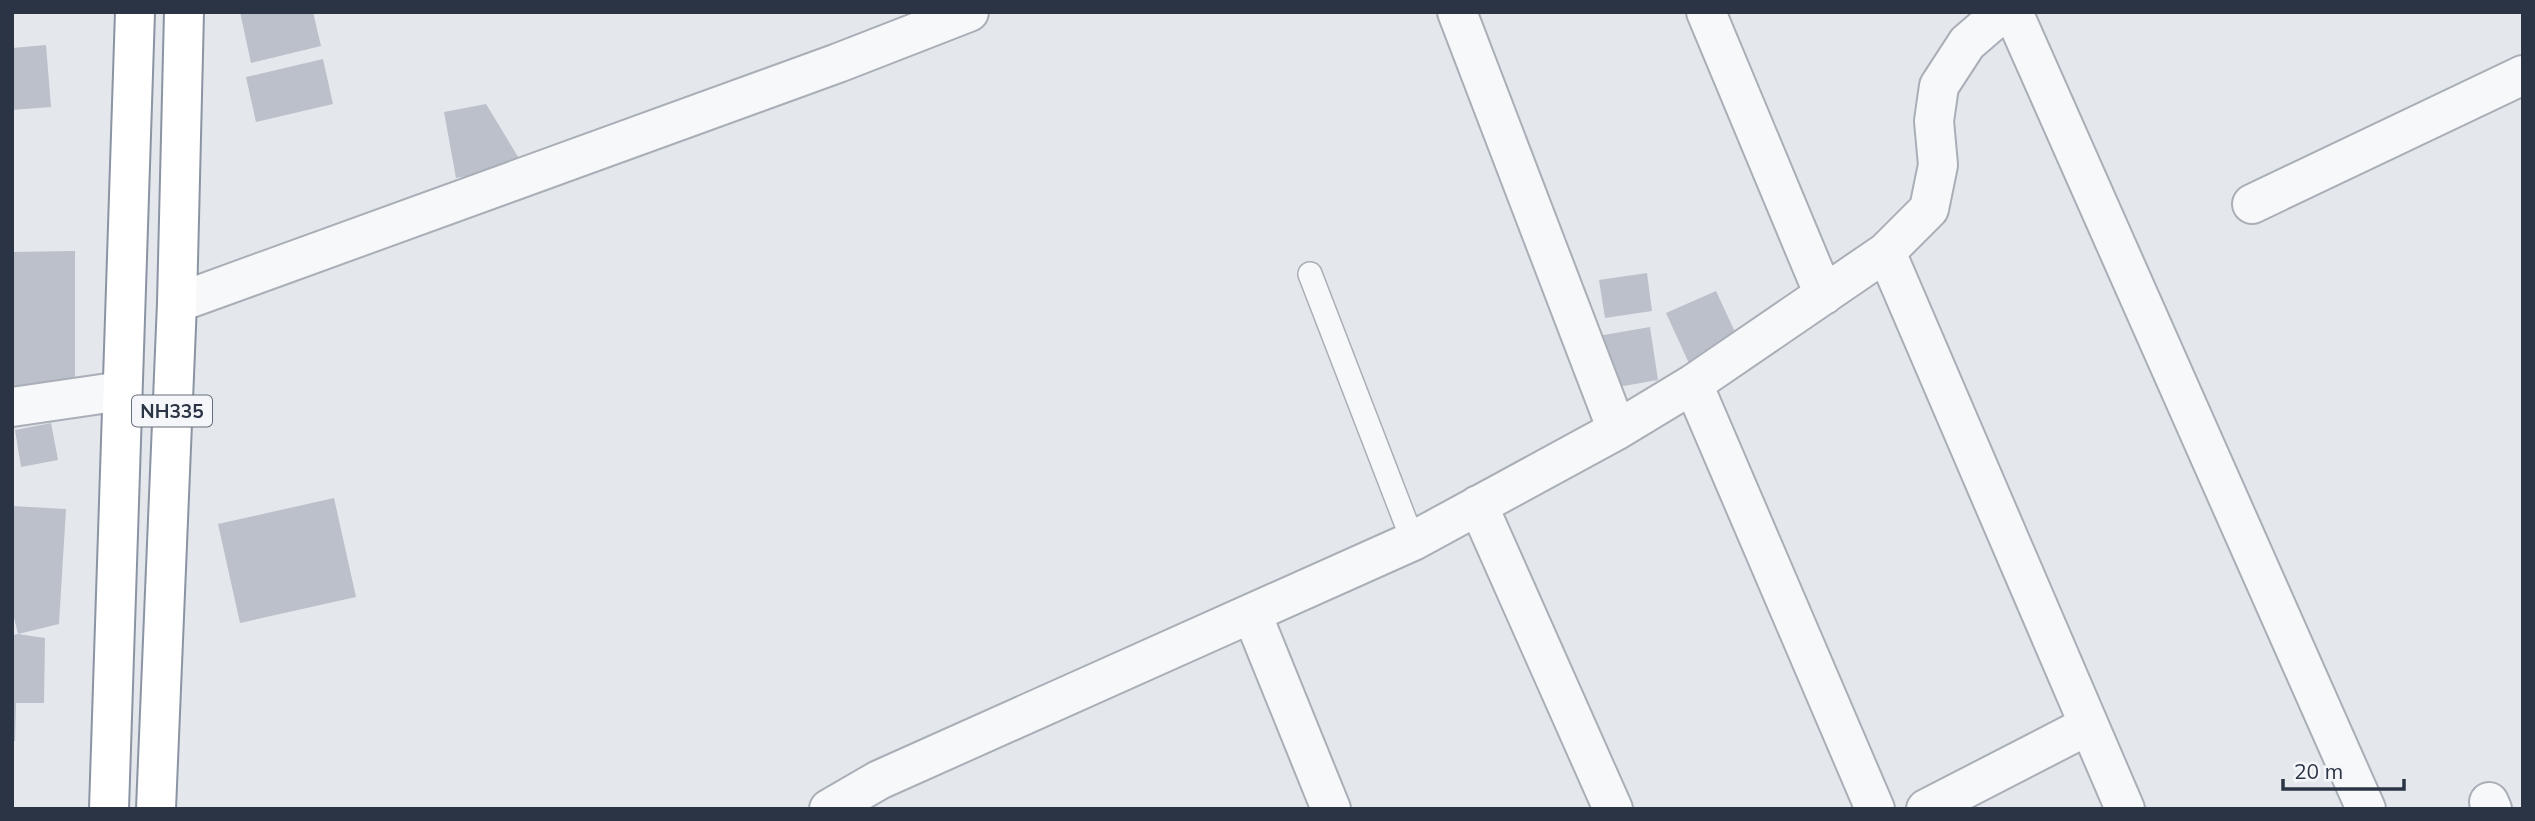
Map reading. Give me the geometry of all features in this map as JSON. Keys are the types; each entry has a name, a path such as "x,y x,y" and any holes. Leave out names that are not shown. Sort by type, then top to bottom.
{"highway":[{"name":"NH335","path":"109,809 135,12"},
{"name":"NH335","path":"156,809 177,303 184,12"}],"street":[{"path":"177,303 969,12"},
{"path":"1457,12 1616,430"},
{"path":"1706,12 1824,295"},
{"path":"829,809 879,780 1413,541 1616,430 1693,384 1886,252 1929,209 1938,165 1934,121 1939,86 1966,43 2003,12"},
{"path":"2013,12 2366,809"},
{"path":"2252,204 2523,75"},
{"path":"1886,252 2125,809"},
{"path":"1693,384 1875,809"},
{"path":"12,407 122,391"},
{"path":"1478,505 1613,809"},
{"path":"1252,614 1331,809"},
{"path":"1926,809 2089,725"}],"lane":[{"path":"1310,274 1413,541"}],"building":[{"path":"240,12 313,12 321,46 251,63"},
{"path":"46,45 51,107 12,110 12,48"},
{"path":"323,59 333,104 256,122 246,77"},
{"path":"486,104 523,165 456,178 444,112"},
{"path":"75,251 75,385 12,386 12,252"},
{"path":"1647,273 1652,311 1605,318 1599,280"},
{"path":"1716,291 1742,347 1692,370 1666,313"},
{"path":"1650,327 1658,380 1606,389 1598,336"},
{"path":"51,423 58,460 21,467 15,430"},
{"path":"334,498 356,597 240,623 218,524"},
{"path":"12,506 66,509 59,624 18,634 12,609"},
{"path":"12,635 45,638 44,703 16,703 15,741 12,741"}]}
